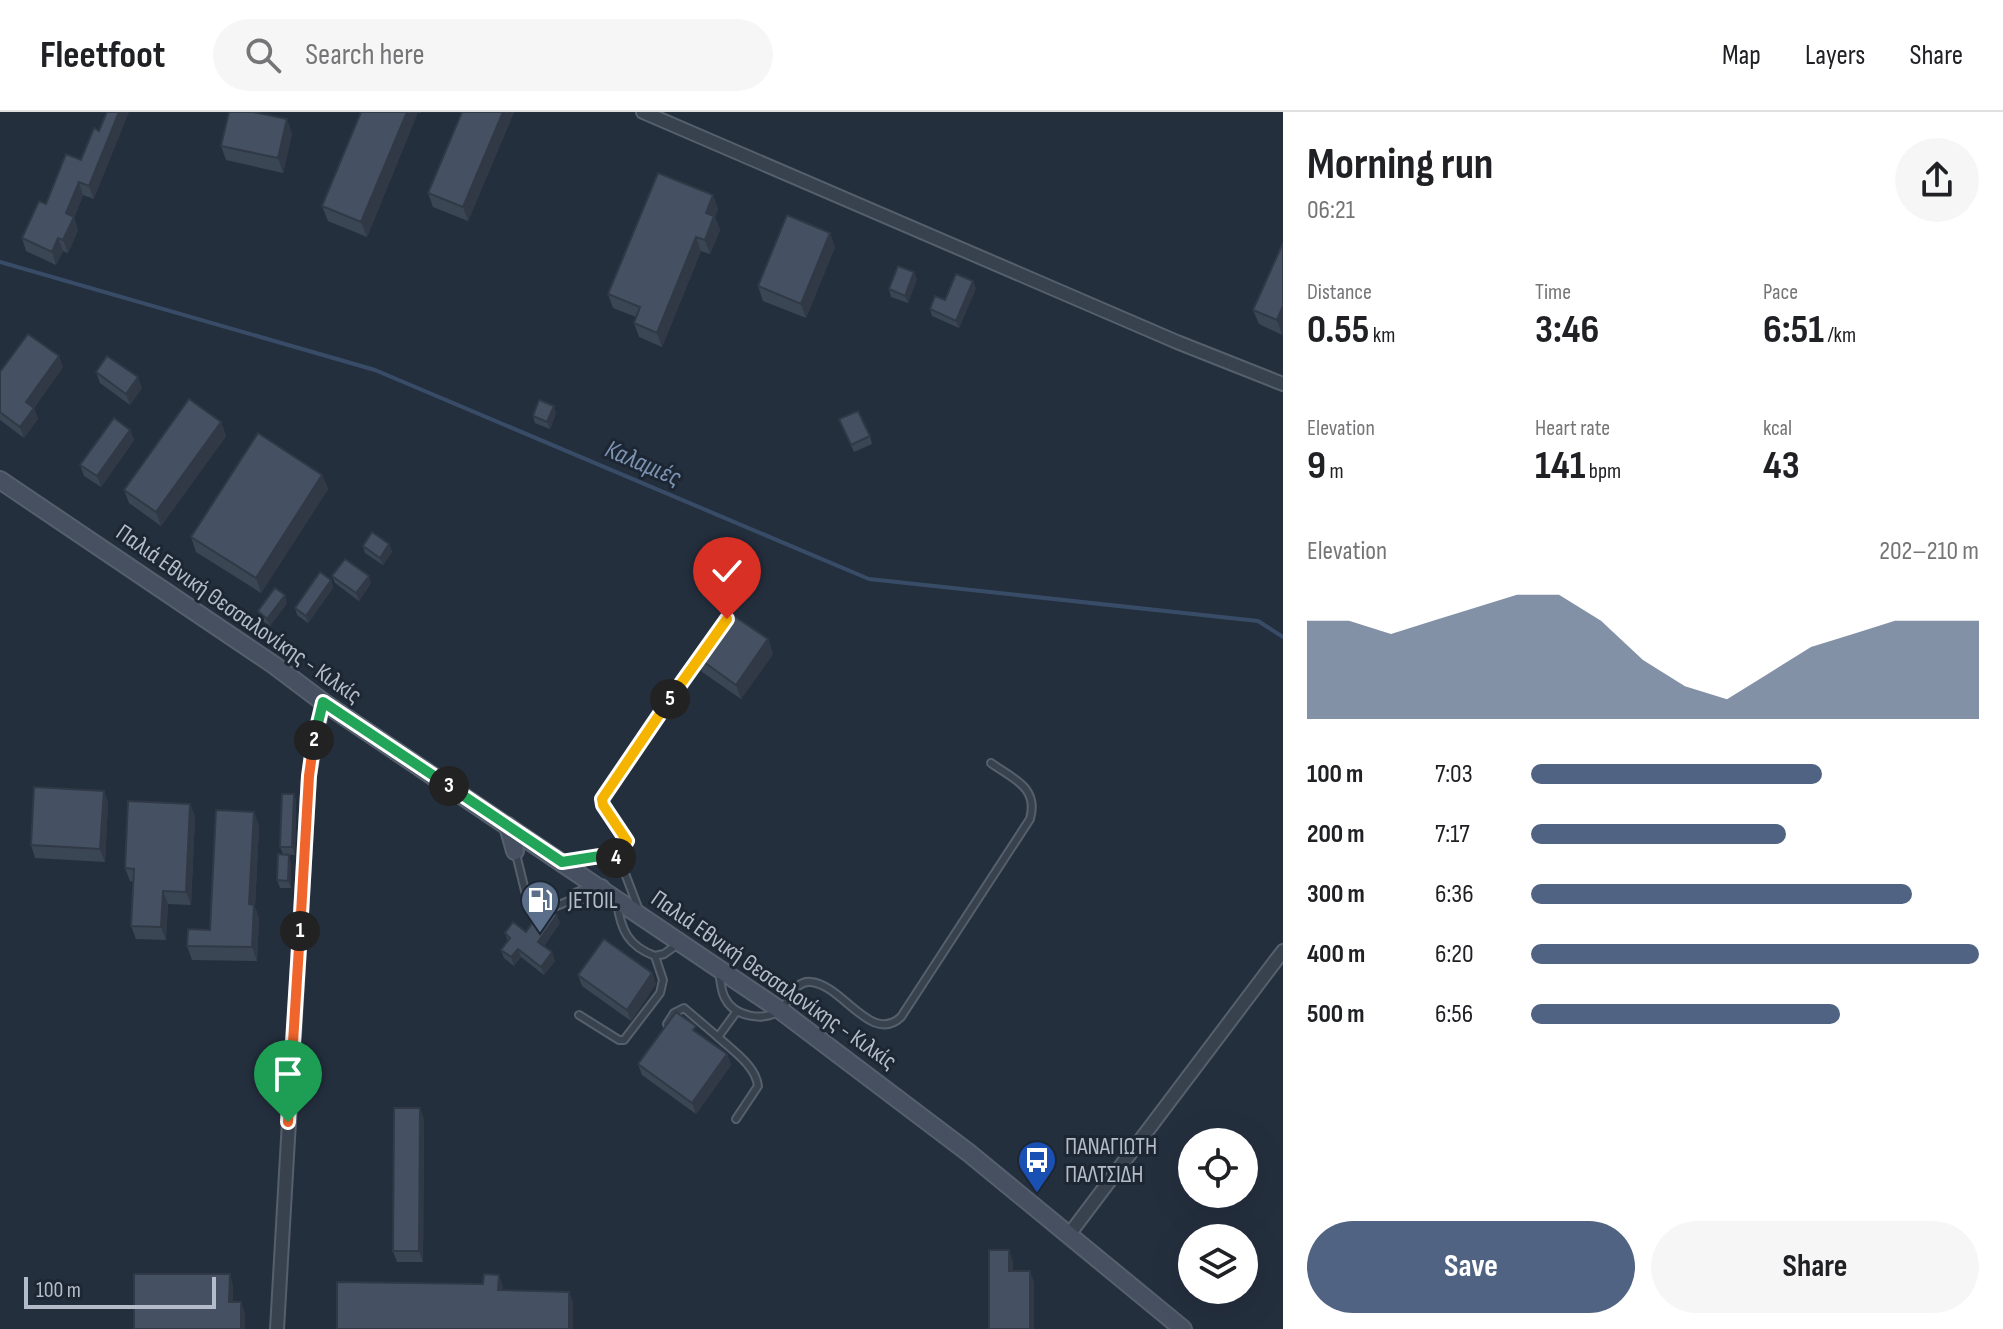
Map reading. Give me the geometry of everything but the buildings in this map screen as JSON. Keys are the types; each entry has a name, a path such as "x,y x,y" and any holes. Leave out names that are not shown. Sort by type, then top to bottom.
{"main road":[{"name":"Παλιά Εθνική Θεσσαλονίκης - Κιλκίς","path":"0,480 780,1010 969,1153 1183,1329"},
{"path":"508,826 515,851"},
{"path":"578,897 608,893"}],"street":[{"path":"643,112 1163,336 1283,384"},
{"path":"277,1329 309,776 323,702"},
{"path":"1068,1236 1283,951"}],"lane":[{"path":"616,858 627,841 603,805 604,792 709,644"},
{"path":"718,967 724,998 737,1011 755,1016 780,1010 796,988 805,982 813,982 824,986 880,1025 887,1027 901,1017 1030,819 1034,807 1028,789 991,763"},
{"path":"515,851 527,899 544,911 578,897"},
{"path":"562,862 600,856 616,858 621,863 640,914"},
{"path":"579,1015 619,1040 624,1040 660,993 663,980 655,956 629,941 608,893"},
{"path":"655,956 664,954 681,942"},
{"path":"660,1034 674,1013 684,1008 753,1071 758,1086 736,1119"},
{"path":"718,1037 737,1011"}],"waterway":[{"name":"Καλαμιές","path":"0,262 375,370 869,579 1258,621 1283,637"}],"place":[{"name":"JETOIL","path":"540,934"},
{"name":"ΠΑΝΑΓΙΩΤΗ ΠΑΛΤΣΙΔΗ","path":"1037,1194"}],"route":[{"path":"288,1122 309,776 323,702 562,862 600,856 616,858 627,841 603,805 604,792 727,619"}]}
